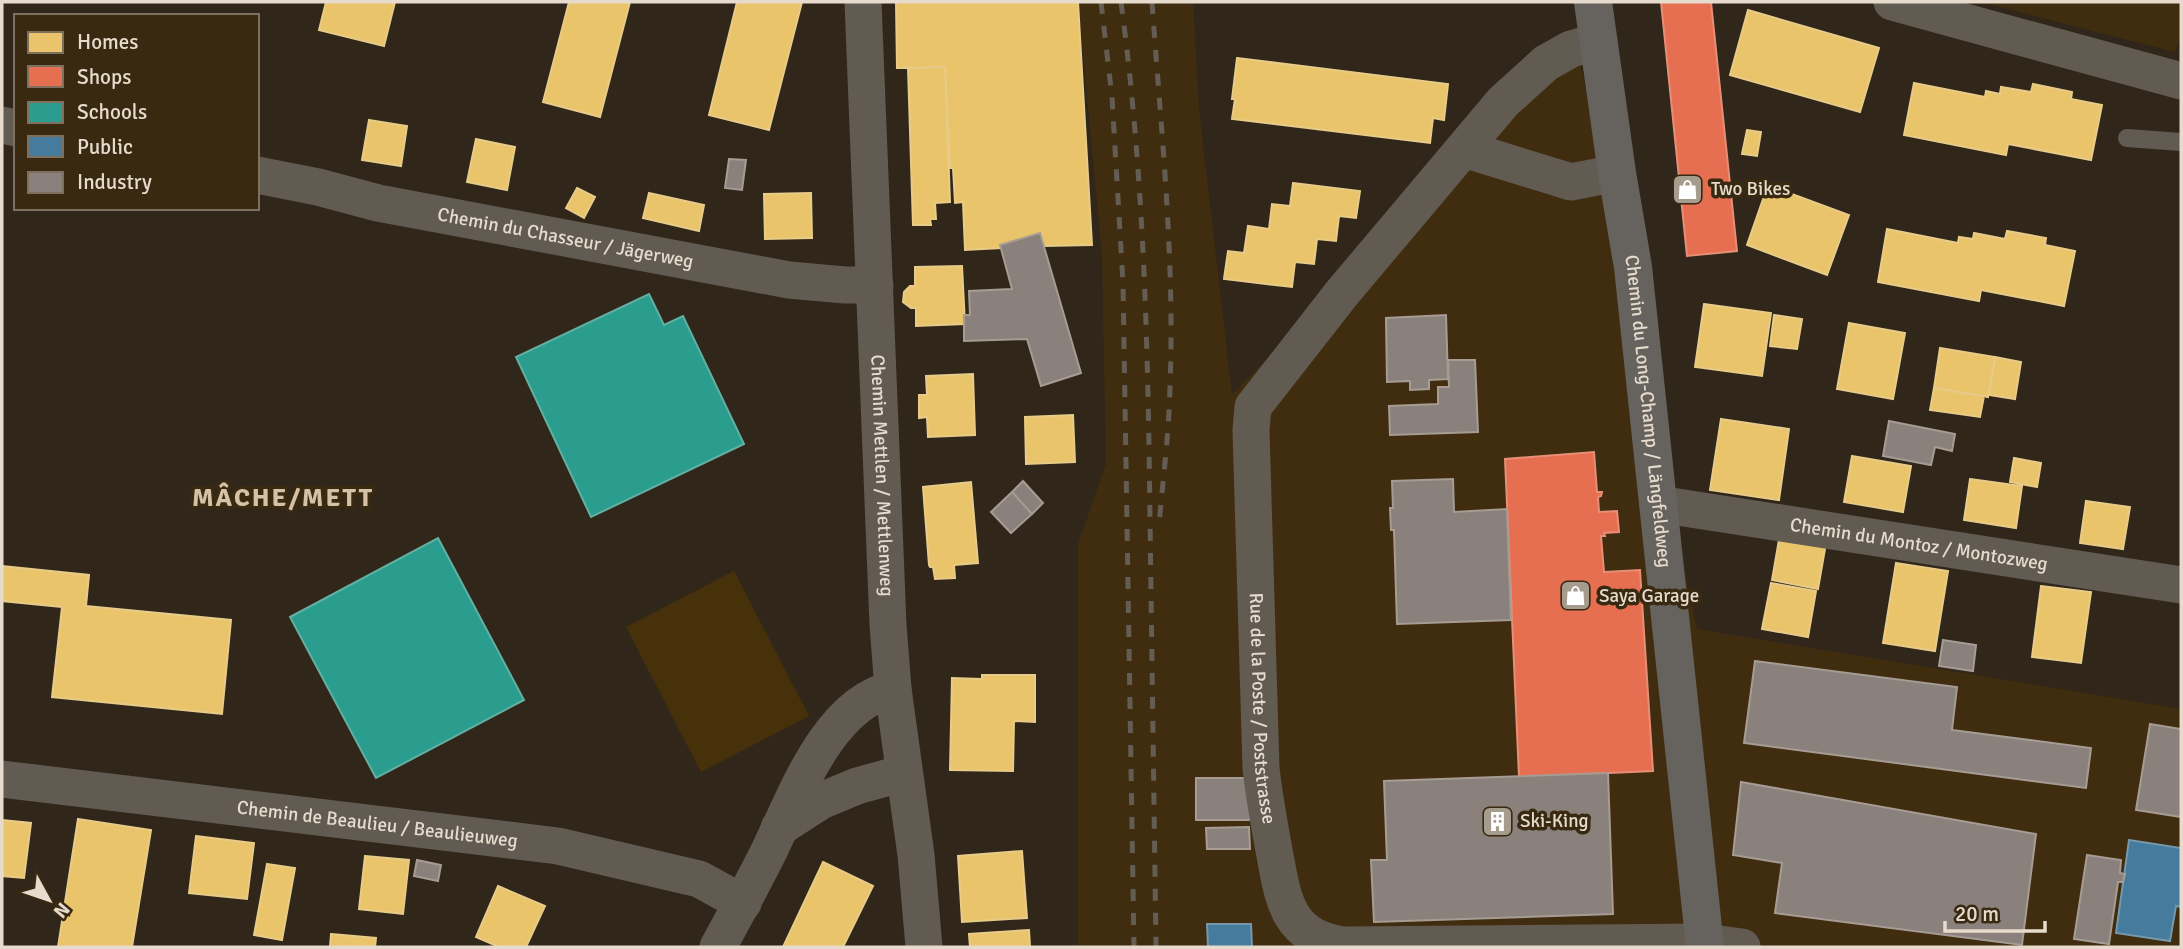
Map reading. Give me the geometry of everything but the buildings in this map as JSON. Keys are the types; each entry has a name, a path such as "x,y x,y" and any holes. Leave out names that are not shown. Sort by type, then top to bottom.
{"main road":[{"name":"Chemin du Long-Champ / Längfeldweg","path":"1593,2 1633,267 1705,945"}],"street":[{"name":"Chemin Mettlen / Mettlenweg","path":"863,2 886,585 893,689 916,855 924,947"},
{"path":"1892,2 2181,81"},
{"name":"Rue de la Poste / Poststrasse","path":"1600,41 1571,49 1546,63 1503,102 1342,293 1253,407 1251,444 1261,755 1265,800 1284,902 1300,927 1320,944 1742,947"},
{"path":"1464,149 1571,182 1617,173"},
{"name":"Chemin du Chasseur / Jägerweg","path":"259,175 378,203 789,280 875,285"},
{"name":"Chemin du Montoz / Montozweg","path":"1658,504 2181,586"},
{"path":"718,947 743,903 806,773 829,736 857,705 875,693 893,689"},
{"path":"779,828 821,802 845,791 904,773"},
{"name":"Chemin de Beaulieu / Beaulieuweg","path":"2,779 558,846 699,879 743,903"}],"lane":[{"path":"2127,138 2181,142"}],"shaded area":[{"path":"1078,2 1193,2 1199,109 1232,395 1575,38 1697,629 2181,709 2181,947 1078,947 1078,544 1106,464 1102,254"},
{"path":"1981,2 2181,2 2181,35 2175,52"},
{"path":"734,571 809,716 701,772 626,627"}],"railway":[{"path":"1101,2 1112,97 1123,283 1134,947"},
{"path":"1121,2 1140,195 1146,324 1156,947"},
{"path":"1152,2 1171,290 1169,404 1159,525"}],"place":[{"name":"Two Bikes","path":"1688,189"},
{"name":"Saya Garage","path":"1576,596"},
{"name":"Ski-King","path":"1497,821"}],"district":[{"name":"MÂCHE/METT","path":"283,498"}]}
